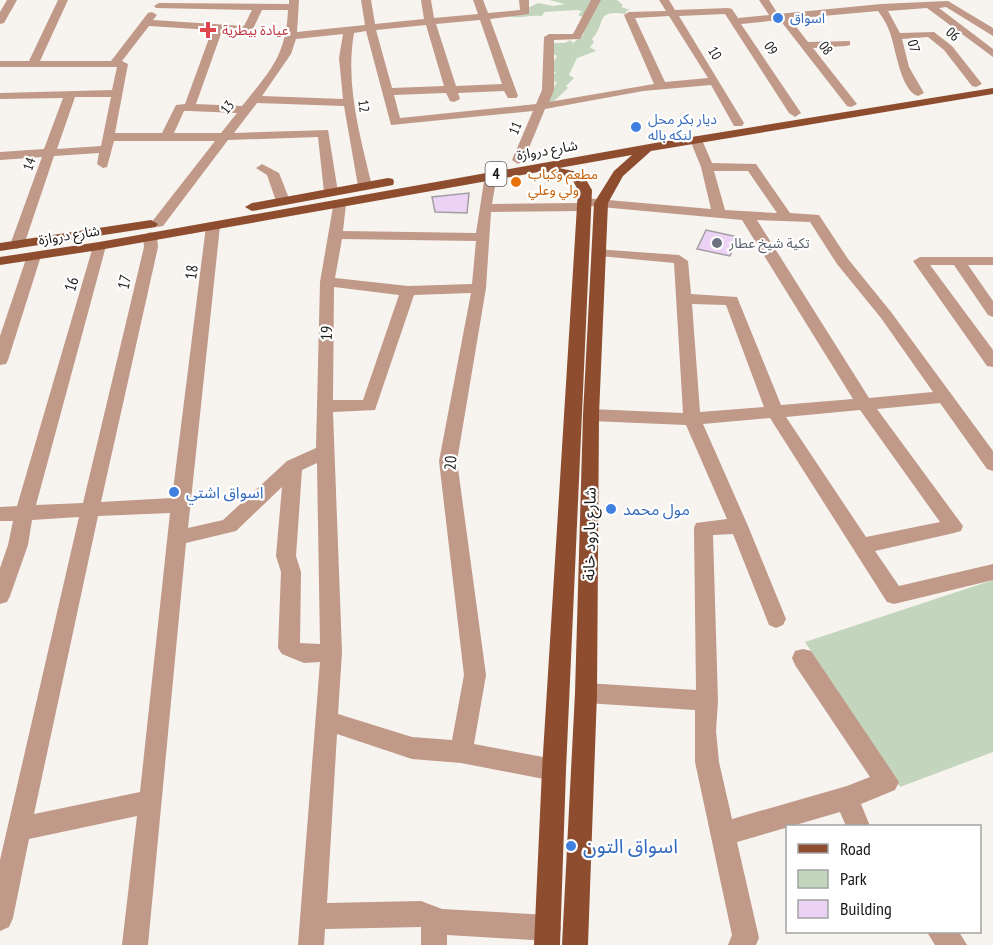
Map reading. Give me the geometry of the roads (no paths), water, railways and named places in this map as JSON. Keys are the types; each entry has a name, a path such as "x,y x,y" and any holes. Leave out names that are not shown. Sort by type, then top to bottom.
{"main road":[{"name":"شارع دروازة","path":"0,247 283,201 336,203 365,186 655,147 696,140 851,104 993,81"},
{"name":"شارع دروازة","path":"0,261 33,262 99,246 150,242 213,231 336,203 491,175 522,165 738,123 993,91"},
{"name":"شارع بارود خانة","path":"547,937 554,770 590,204 627,163 655,147"},
{"name":"شارع بارود خانة","path":"522,165 577,176 590,204 600,252 591,415 586,693 575,945"},
{"path":"551,844 579,847"}],"street":[{"path":"0,21 12,0"},
{"path":"33,64 63,0"},
{"path":"366,0 370,28 395,122 540,107 661,86 715,81"},
{"path":"426,0 430,22 460,115"},
{"path":"478,0 516,109"},
{"path":"292,36 525,12 524,0"},
{"name":"11","path":"522,165 540,107 548,90 549,37 576,37 596,0"},
{"name":"10","path":"664,0 715,81 738,123"},
{"name":"09","path":"721,0 789,118"},
{"name":"08","path":"764,0 806,45 851,104"},
{"path":"735,21 850,12 834,0"},
{"path":"115,63 162,3 258,7 293,3"},
{"name":"13","path":"158,223 286,54 292,36 293,3"},
{"path":"847,10 881,8 897,3 948,4 993,33"},
{"path":"928,4 993,54"},
{"path":"146,23 248,29 258,7"},
{"name":"07","path":"881,8 896,36 904,67 918,93"},
{"path":"661,86 629,15 728,11"},
{"path":"189,108 218,28"},
{"name":"12","path":"349,30 344,58 349,103 365,186"},
{"name":"06","path":"896,36 930,34 948,48 976,84"},
{"path":"806,45 846,43"},
{"path":"4,74 33,64 123,64 115,93 103,164"},
{"path":"388,92 509,87"},
{"path":"0,96 115,93"},
{"name":"14","path":"17,245 70,94"},
{"path":"254,99 296,118"},
{"path":"0,156 48,153 166,136 222,137 349,103"},
{"path":"166,136 180,107 244,110"},
{"name":"19","path":"296,118 324,132 336,203 336,235 327,282 324,406 331,652 311,945"},
{"path":"696,140 707,167 719,214"},
{"path":"707,167 752,167 787,218"},
{"path":"261,168 273,174 283,201"},
{"name":"20","path":"461,752 475,675 448,461 479,288 485,208 491,175"},
{"path":"485,208 590,204 747,216 814,218 842,261 886,315 946,397 986,445 993,464"},
{"path":"747,216 864,404 954,526 862,546"},
{"name":"18","path":"135,945 152,801 167,623 179,537 213,231"},
{"path":"336,235 482,237"},
{"name":"17","path":"0,918 150,242"},
{"name":"16","path":"0,596 18,545 24,513 99,246"},
{"path":"600,252 681,261 692,419 739,526 776,619"},
{"path":"993,261 920,261 993,362"},
{"path":"958,261 993,312"},
{"path":"2,354 33,262"},
{"path":"327,282 408,291 479,288"},
{"path":"324,406 369,406 408,291"},
{"path":"685,299 732,300 775,413 894,596 993,572"},
{"path":"591,415 692,419 946,397"},
{"path":"179,537 229,526 293,466 326,452"},
{"path":"293,466 286,555 291,572 289,648 304,654 331,652"},
{"path":"0,514 182,505"},
{"path":"739,526 703,528 707,762 746,938 741,945"},
{"path":"722,834 847,798 887,782 803,658"},
{"path":"586,693 706,702"},
{"path":"326,720 412,748 461,752 554,770"},
{"path":"847,798 858,825"},
{"path":"19,829 152,801"},
{"path":"312,916 421,914 434,932 547,937"},
{"path":"941,933 954,945"}],"place":[{"name":"اسواق","path":"778,18"},
{"name":"عيادة بيطرية","path":"208,30"},
{"name":"ديار بكر محل لنكه باله","path":"636,127"},
{"name":"مطعم وكباب ولي وعلي","path":"516,182"},
{"name":"تكية شيخ عطار","path":"717,243"},
{"name":"اسواق اشتي","path":"174,492"},
{"name":"مول محمد","path":"611,509"},
{"name":"اسواق التون","path":"571,846"}]}
